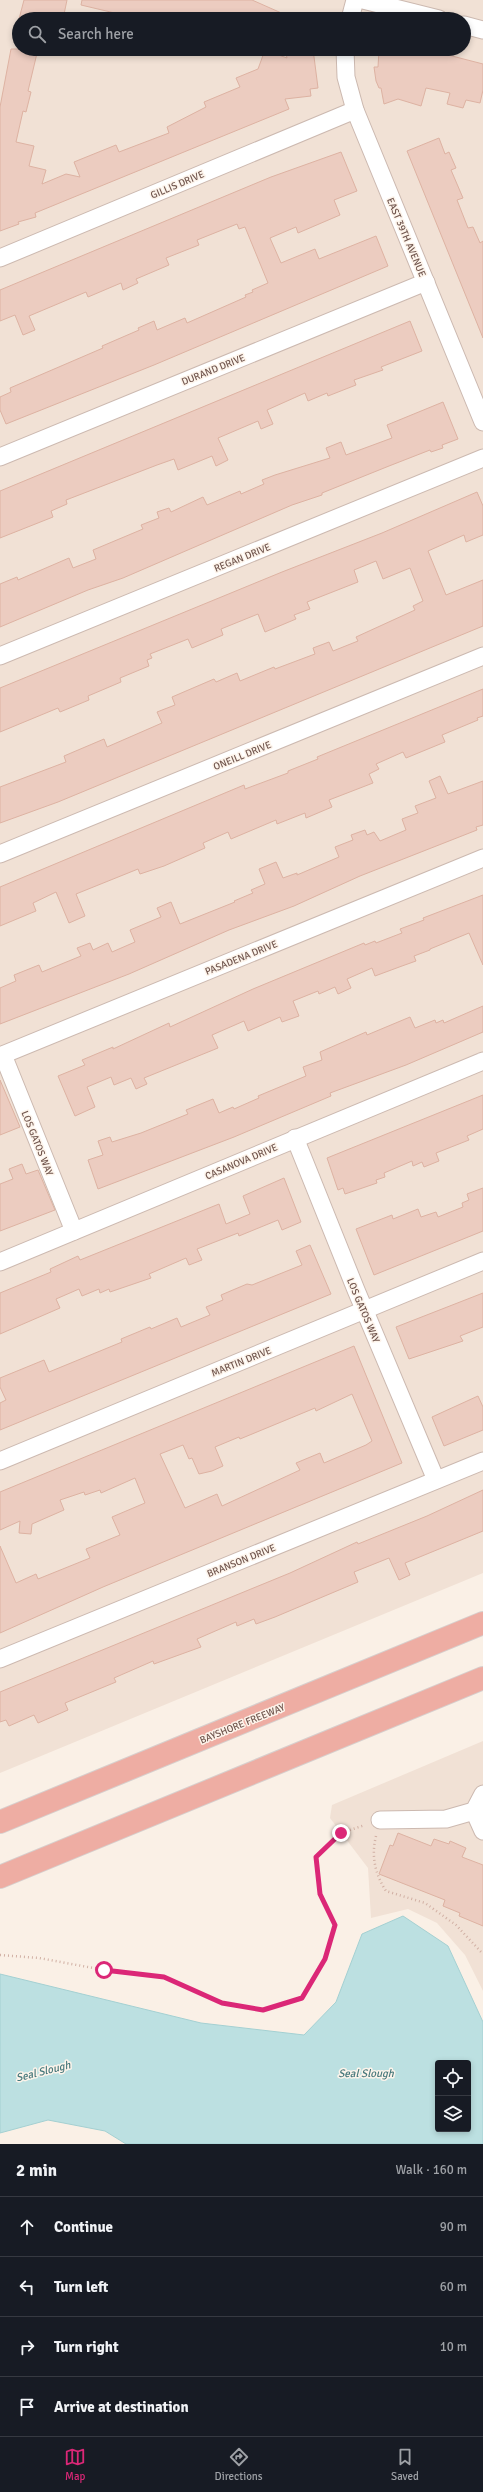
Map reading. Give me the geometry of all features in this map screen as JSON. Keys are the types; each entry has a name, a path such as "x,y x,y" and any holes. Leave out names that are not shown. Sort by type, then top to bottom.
{"highway":[{"name":"BAYSHORE FREEWAY","path":"0,1822 483,1623"},
{"path":"0,1877 483,1678"}],"street":[{"path":"352,12 355,0"},
{"path":"363,0 411,12"},
{"path":"471,27 483,30"},
{"name":"EAST 39TH AVENUE","path":"345,56 346,77 355,110 483,422"},
{"name":"GILLIS DRIVE","path":"0,258 355,110"},
{"name":"DURAND DRIVE","path":"0,457 426,282"},
{"name":"REGAN DRIVE","path":"0,656 483,458"},
{"name":"ONEILL DRIVE","path":"0,854 483,656"},
{"name":"PASADENA DRIVE","path":"1,1055 483,858"},
{"name":"LOS GATOS WAY","path":"1,1055 74,1231"},
{"name":"CASANOVA DRIVE","path":"0,1262 483,1061"},
{"name":"LOS GATOS WAY","path":"295,1138 436,1480"},
{"name":"MARTIN DRIVE","path":"0,1461 483,1261"},
{"name":"BRANSON DRIVE","path":"0,1659 483,1461"},
{"path":"380,1820 446,1819 474,1811 483,1794"},
{"path":"474,1811 483,1831"}],"path":[{"path":"380,1820 373,1847 376,1876 386,1891 425,1903 456,1925 483,1954"},
{"path":"0,1955 39,1958 104,1970 164,1977 222,2003 263,2010 302,1998 325,1959 335,1925 320,1894 316,1857 341,1833 380,1820"}],"shaded area":[{"path":"0,0 483,0 483,1573 0,1773"},
{"path":"483,1741 483,1991 465,1955 437,1923 408,1909 371,1918 368,1868 330,1818 332,1805"}],"water":[{"name":"Seal Slough","path":"403,1916 448,1946 483,2022 483,2144 126,2144 105,2131 48,2120 0,2133 0,1974 201,2023 304,2035 336,2002 362,1934"}],"building":[{"path":"24,0 67,0 64,12 21,12"},
{"path":"82,0 252,0 279,12 110,12 81,5"},
{"path":"11,49 12,56 36,56 28,91 31,92 26,112 23,111 16,142 34,146 29,166 46,170 42,184 66,174 80,177 74,162 116,145 119,152 169,133 167,127 206,107 204,102 240,87 236,78 258,69 263,56 282,56 287,58 287,56 314,56 318,88 310,89 311,96 285,99 289,109 35,213 36,217 18,222 19,224 0,231 0,107"},
{"path":"379,56 452,56 483,64 483,90 480,103 466,100 463,108 447,104 450,93 426,88 421,106 398,99 384,104 381,88 379,88 376,81 374,67 378,67"},
{"path":"439,138 445,154 449,152 456,168 451,170 463,198 457,200 468,228 473,227 480,243 483,241 483,338 407,151"},
{"path":"341,152 357,191 334,200 340,215 298,233 296,227 270,238 281,263 315,249 319,259 376,236 388,266 154,365 6,424 0,410 0,397 11,392 10,388 103,348 102,346 139,330 138,328 154,321 157,330 185,318 187,323 246,297 245,295 253,292 252,290 268,283 245,227 239,229 237,224 197,240 199,245 166,258 169,265 136,279 138,283 123,290 121,283 88,297 86,292 29,316 35,330 23,335 15,315 0,321 0,290 271,177"},
{"path":"410,321 422,351 381,367 383,370 354,380 356,385 328,396 327,393 308,401 305,393 267,410 273,424 261,429 258,421 218,438 228,460 216,466 212,456 178,470 174,459 66,500 67,504 51,511 53,517 0,538 0,491"},
{"path":"443,402 458,439 442,445 443,448 431,452 430,450 322,493 322,495 292,505 123,578 88,590 0,627 0,584 17,577 18,580 69,558 73,568 96,559 93,550 143,529 141,525 159,518 157,512 169,508 171,512 203,497 207,505 240,491 241,494 264,484 262,480 330,458 326,448 341,442 346,455 392,438 387,425"},
{"path":"477,492 483,506 483,535 466,542 464,535 428,551 446,595 483,580 483,626 58,802 0,823 0,787 66,762 64,756 104,739 107,747 162,723 157,712 175,705 172,697 214,679 216,682 237,673 240,681 274,667 275,669 315,654 313,648 329,642 333,651 358,641 356,637 415,610 413,606 423,601 410,568 383,579 376,561 354,570 358,582 307,602 310,609 294,615 296,619 265,632 258,614 221,629 223,635 192,648 188,639 150,654 152,658 147,660 149,666 120,678 121,682 88,696 89,700 60,712 58,708 0,732 0,688 282,572 382,533"},
{"path":"483,689 483,716 477,718 478,720 442,735 445,742 406,758 403,752 376,764 379,769 369,774 373,783 329,800 332,807 306,818 305,813 277,824 276,820 231,839 228,832 203,843 205,848 164,866 140,874 138,869 76,894 85,916 69,923 56,892 33,903 36,911 0,926 0,887 244,785 245,789 288,773 288,771 318,759 317,757"},
{"path":"440,776 448,794 483,781 483,825 476,827 477,830 360,876 294,906 229,930 129,974 0,1024 0,988 16,981 14,975 39,965 42,972 81,956 77,948 90,943 93,950 108,943 112,952 135,942 130,930 161,917 157,908 171,902 180,924 235,902 234,901 253,893 251,890 265,884 259,869 276,862 283,878 297,873 297,875 339,857 335,847 353,840 351,835 365,830 367,835 374,832 380,841 406,830 402,819 418,813 415,806 436,798 429,781"},
{"path":"483,895 483,965 469,933 414,956 416,961 375,976 372,968 347,979 351,988 338,994 335,987 319,994 318,991 293,1001 299,1016 282,1022 280,1017 248,1031 244,1021 212,1035 218,1048 144,1078 147,1084 136,1089 131,1078 114,1085 111,1077 87,1087 95,1107 75,1116 58,1076 85,1065 82,1060 113,1047 113,1049 169,1023 170,1027 253,989 364,943 365,945 375,941 376,943 402,933 400,929 424,920 423,918"},
{"path":"483,1006 483,1032 406,1065 330,1093 331,1096 234,1137 98,1189 88,1160 103,1155 98,1141 110,1137 112,1142 141,1133 188,1114 186,1110 213,1099 219,1113 233,1107 234,1109 259,1098 258,1096 306,1076 303,1067 322,1060 320,1052 366,1032 367,1035 410,1017 415,1028 435,1020 436,1023 443,1020 444,1023"},
{"path":"0,1080 20,1127 0,1135"},
{"path":"483,1095 483,1129 467,1136 469,1140 436,1153 439,1161 424,1167 422,1162 413,1166 412,1161 384,1173 385,1177 376,1180 377,1183 345,1194 343,1188 338,1190 327,1158"},
{"path":"22,1164 26,1174 38,1170 55,1210 0,1231 0,1184 13,1179 9,1169"},
{"path":"284,1178 301,1222 282,1230 278,1220 239,1236 238,1233 197,1249 202,1260 189,1265 186,1258 149,1274 151,1278 110,1292 109,1289 100,1293 99,1289 82,1296 79,1289 56,1299 60,1308 0,1334 0,1293 51,1272 50,1269 78,1256 80,1260 219,1204 226,1224 250,1214 243,1196"},
{"path":"483,1188 483,1231 374,1275 356,1229 392,1215 393,1219 418,1209 421,1217 436,1212 438,1217 463,1207 462,1203 469,1200 467,1194"},
{"path":"310,1245 331,1294 0,1430 0,1403 6,1400 0,1387 0,1378 44,1360 49,1372 122,1342 121,1339 150,1327 151,1329 177,1318 181,1327 210,1315 206,1307 223,1300 221,1295 247,1284 252,1285 302,1265 296,1251"},
{"path":"483,1293 483,1327 460,1336 463,1341 409,1359 396,1327"},
{"path":"354,1346 402,1463 103,1587 0,1633 0,1546 16,1583 36,1574 38,1579 90,1558 86,1549 120,1535 112,1517 145,1503 135,1478 101,1493 100,1490 85,1495 84,1492 60,1500 64,1510 32,1524 31,1534 19,1533 20,1521 0,1530 0,1492","holes":["352,1394 372,1441 324,1463 320,1453 296,1463 300,1470 222,1506 217,1494 185,1508 160,1454 183,1445 189,1459 192,1458 199,1474 212,1471 223,1466 215,1447 239,1437 240,1439 315,1408 316,1411"]},
{"path":"478,1396 483,1407 483,1430 444,1446 432,1417"},
{"path":"483,1490 483,1531 405,1563 410,1575 399,1580 389,1558 354,1572 358,1582 256,1624 254,1619 237,1626 236,1622 197,1639 201,1647 154,1664 153,1661 114,1678 116,1682 65,1703 68,1710 38,1723 34,1715 9,1726 6,1720 0,1722 0,1692 290,1573 357,1542 358,1544 427,1516"},
{"path":"398,1833 431,1846 434,1839 449,1844 450,1841 466,1848 462,1857 483,1865 483,1926 459,1916 460,1913 443,1906 445,1900 379,1874 390,1845 393,1846"}],"route":[{"path":"104,1970 164,1977 222,2003 263,2010 302,1998 325,1959 335,1925 320,1894 316,1857 341,1833"}]}
